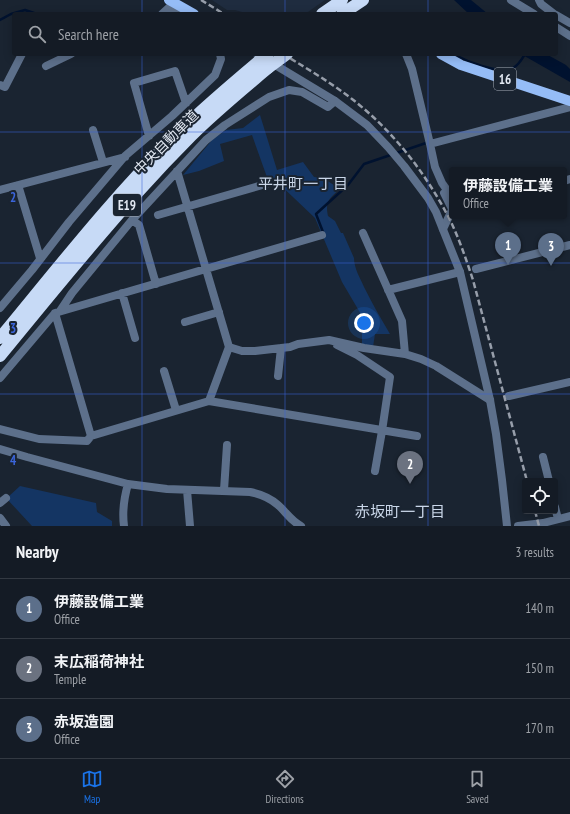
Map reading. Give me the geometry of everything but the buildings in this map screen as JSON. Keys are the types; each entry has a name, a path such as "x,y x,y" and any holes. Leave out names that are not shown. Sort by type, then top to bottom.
{"highway":[{"path":"325,12 342,0"},
{"path":"345,12 362,1"},
{"name":"中央自動車道","path":"0,338 112,203 154,157 183,128 263,59 277,56"},
{"name":"中央自動車道","path":"0,356 93,243 167,160 212,117 263,59"}],"main road":[{"path":"171,4 189,12"},
{"name":"16","path":"445,56 461,65 570,100"}],"street":[{"path":"511,0 531,12"},
{"path":"540,0 541,4 550,12"},
{"path":"164,12 171,4 179,12"},
{"path":"558,17 570,23"},
{"path":"558,28 570,36"},
{"path":"0,85 5,88 21,56"},
{"path":"46,66 67,56"},
{"path":"0,308 69,222 125,156 186,103 215,75 221,59 220,56"},
{"path":"407,56 412,69 435,167 442,183 449,194"},
{"path":"263,59 335,101 367,125 404,166 428,198 436,212 460,272 490,400 496,434 507,526"},
{"path":"149,136 134,83 175,71 186,103"},
{"path":"0,378 57,312 132,220 206,140 225,125 269,97 289,90 302,92 328,107 335,101"},
{"path":"430,144 570,107"},
{"path":"94,130 103,162"},
{"path":"0,190 125,156"},
{"path":"177,171 229,347 209,401"},
{"path":"442,183 444,193 449,203"},
{"path":"158,215 266,184"},
{"path":"18,185 40,258"},
{"path":"443,229 449,216"},
{"path":"132,220 139,225 156,284"},
{"path":"363,233 402,321 405,354"},
{"path":"57,312 322,235"},
{"path":"476,269 570,245"},
{"path":"388,290 460,272"},
{"path":"122,293 135,338"},
{"path":"57,312 91,436"},
{"path":"185,322 219,312"},
{"path":"229,347 242,351 255,351 329,340 364,348 405,354 436,366 490,400"},
{"path":"329,340 357,355 390,377 375,471"},
{"path":"278,376 281,348"},
{"path":"164,371 176,410"},
{"path":"509,396 570,382"},
{"path":"0,429 39,439 87,441 91,436 209,401 418,436"},
{"path":"224,490 227,445"},
{"path":"0,449 128,484 168,489 224,490 260,494 272,500 295,523 301,526"},
{"path":"543,457 548,478"},
{"path":"124,526 124,498 128,484"},
{"path":"188,490 190,526"},
{"path":"557,514 558,519"},
{"path":"518,526 543,523 570,516"},
{"path":"0,518 11,525"}],"shaded area":[{"path":"212,0 325,0 308,12 242,12 227,10"},
{"path":"454,0 471,0 486,12 467,12"},
{"path":"524,56 550,56 566,65 570,69 570,82"},
{"path":"260,115 277,170 303,162 314,177 323,178 340,189 329,201 327,207 328,216 335,221 341,233 343,233 354,258 359,277 390,334 375,334 373,347 362,345 362,316 342,282 315,218 274,179 268,180 252,135 220,144 224,161 199,171 183,175 212,140 226,130 243,128"},
{"path":"20,486 96,503 97,512 112,521 112,526 32,526 7,499"}],"waterway":[{"path":"18,12 25,10 31,12"},
{"path":"0,20 12,14"},
{"path":"457,56 483,66 500,70 507,70 515,67 524,56"},
{"path":"323,232 316,214 348,185 364,164 426,143"}],"railway":[{"path":"201,0 221,12"},
{"path":"286,56 318,75 367,111 407,153 440,201 449,218"},
{"path":"449,219 473,280 526,478"},
{"path":"536,514 539,526"}],"place":[{"name":"伊藤設備工業","path":"508,265"},
{"name":"赤坂造園","path":"551,266"},
{"name":"末広稲荷神社","path":"410,484"}],"district":[{"name":"平井町一丁目","path":"303,184"},
{"name":"赤坂町一丁目","path":"400,512"}]}
